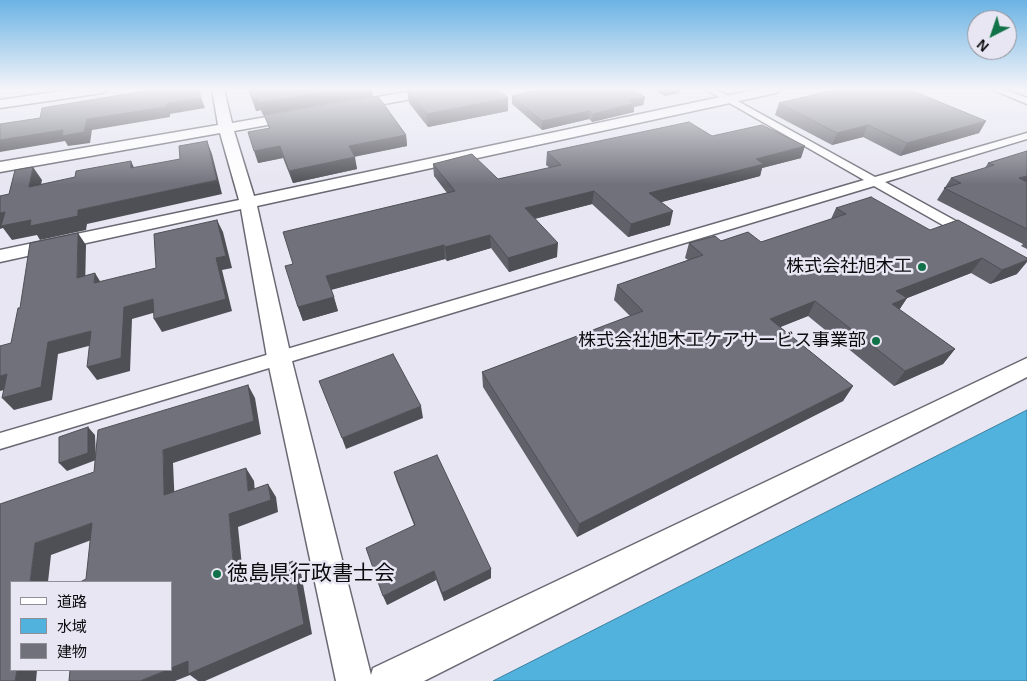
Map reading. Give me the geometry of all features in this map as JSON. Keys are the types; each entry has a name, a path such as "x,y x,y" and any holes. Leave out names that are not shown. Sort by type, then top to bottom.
{"street":[{"path":"225,121 248,203 279,357 354,681"},
{"path":"0,167 266,121"},
{"path":"0,256 631,121"},
{"path":"765,121 977,239"},
{"path":"0,441 1027,136"},
{"path":"374,681 1027,363"},
{"path":"386,681 1027,367"}],"water":[{"path":"1027,410 1027,681 493,681"}],"building":[{"path":"21,121 87,121 84,132 62,136 63,130 0,140 0,124"},
{"path":"267,121 396,121 406,135 349,146 355,157 289,171 280,146 254,151 248,132 270,128"},
{"path":"813,121 986,121 907,143 868,125 837,133"},
{"path":"689,122 712,136 762,125 805,146 756,159 764,164 649,193 673,211 631,224 594,191 525,208 558,243 508,258 490,235 445,247 444,245 326,276 334,297 298,307 285,266 293,264 283,232 455,191 433,164 472,154 498,179 561,165 547,152"},
{"path":"207,141 217,180 78,210 78,216 30,226 31,220 1,226 5,212 0,213 0,196 9,194 15,170 33,167 29,187 75,177 76,171 131,161 131,168 180,159 179,146"},
{"path":"1027,151 1027,176 1019,178 1027,182 1027,229 944,188 961,183 951,178 994,165 988,163"},
{"path":"871,197 930,230 958,220 1027,258 1027,260 1002,270 982,258 896,291 907,298 892,304 955,349 905,371 815,301 770,319 853,386 579,524 482,372 643,311 617,285 703,255 689,243 715,236 721,241 748,232 761,242 846,214 836,208"},
{"path":"217,220 226,256 216,258 226,299 154,319 153,299 124,307 121,358 87,367 91,331 48,342 41,387 2,398 7,374 0,376 0,346 11,343 18,308 20,308 30,243 78,233 77,278 95,273 94,283 156,268 154,234"},
{"path":"393,354 421,406 342,438 319,381"},
{"path":"248,385 254,421 163,450 164,495 246,468 248,491 268,484 271,500 229,514 235,584 293,561 304,624 188,674 188,661 172,668 172,581 82,581 86,579 92,523 35,543 30,581 10,581 10,671 17,671 15,681 0,681 0,504 94,472 98,430"},
{"path":"88,427 88,453 59,463 59,437"},
{"path":"437,455 491,569 442,593 434,571 383,596 366,548 415,525 394,472"},
{"path":"70,671 165,671 140,681 69,681"}],"place":[{"name":"株式会社旭木工","path":"922,267"},
{"name":"株式会社旭木工ケアサービス事業部","path":"876,341"},
{"name":"徳島県行政書士会","path":"217,574"}]}
